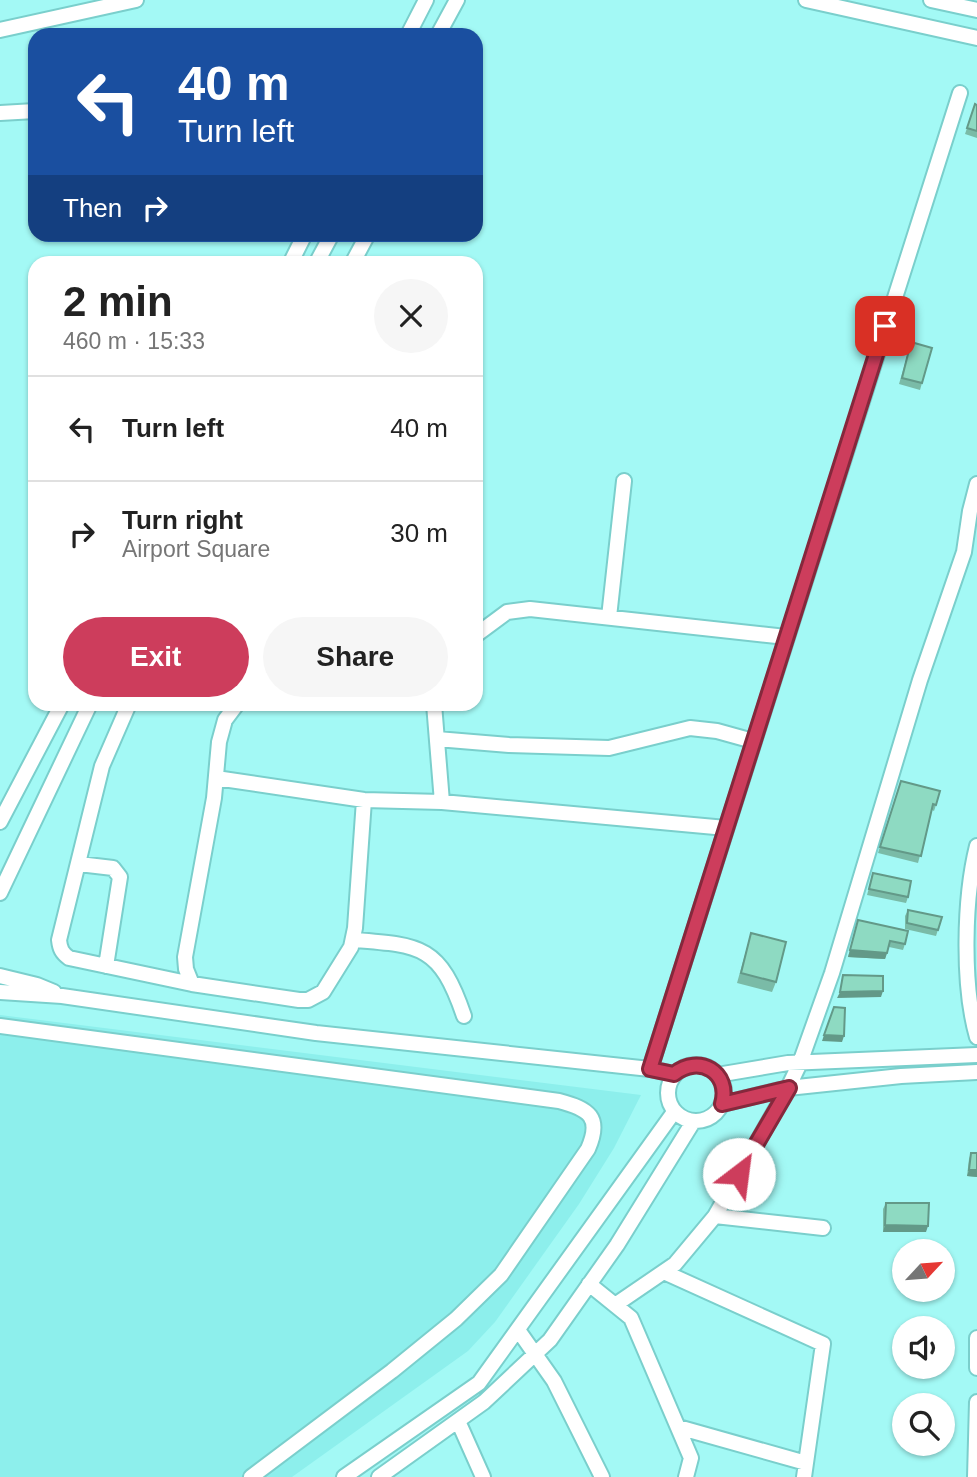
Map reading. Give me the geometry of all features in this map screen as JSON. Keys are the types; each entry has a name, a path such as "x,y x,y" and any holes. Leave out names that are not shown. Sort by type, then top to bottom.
{"street":[{"path":"0,30 99,4 136,0"},
{"path":"412,28 426,0"},
{"path":"442,28 457,0"},
{"path":"806,0 977,38"},
{"path":"931,0 977,10"},
{"path":"650,1069 960,93"},
{"path":"0,113 28,111"},
{"path":"609,617 624,481"},
{"path":"615,1306 675,1264 715,1216 789,1088 832,973 920,680 970,553 970,511 977,484"},
{"path":"483,630 508,612 530,609 786,637"},
{"path":"0,822 58,711"},
{"path":"0,893 87,711"},
{"path":"126,711 102,766 59,940 63,954 69,958 192,984 308,1000 323,992 344,962 353,940 364,800"},
{"path":"192,984 186,969 186,957 214,798 221,732 232,711"},
{"path":"435,711 442,802"},
{"path":"437,739 509,745 609,748 690,728 717,731 753,741"},
{"path":"216,778 364,800 442,802 726,828"},
{"path":"977,846 966,924 970,1014 977,1037"},
{"path":"79,864 113,868 120,877 106,966"},
{"path":"353,940 396,943 426,952 442,967 455,990 464,1016"},
{"path":"0,976 37,985 62,996"},
{"path":"0,992 62,996 316,1034 650,1069 674,1074"},
{"path":"0,1026 559,1101 582,1107 589,1114 594,1123 594,1135 588,1149 501,1275 456,1319 392,1371 251,1477"},
{"path":"717,1074 800,1063 977,1055"},
{"path":"691,1065 709,1068 717,1074 724,1090 718,1111 707,1119 693,1122 679,1117 667,1097 674,1074 691,1065"},
{"path":"722,1104 789,1088 901,1076 977,1072"},
{"path":"344,1477 479,1383 674,1112"},
{"path":"379,1477 484,1402 550,1340 617,1245 693,1122"},
{"path":"715,1216 823,1228"},
{"path":"664,1272 823,1344 805,1470 678,1427"},
{"path":"589,1284 631,1318 691,1458 686,1477"},
{"path":"518,1330 554,1381 602,1477"},
{"path":"977,1338 977,1368"},
{"path":"975,1477 977,1402"},
{"path":"458,1422 484,1477"}],"shaded area":[{"path":"0,1015 641,1095 614,1148 579,1204 495,1322 468,1351 292,1477 0,1477"}],"building":[{"path":"975,104 977,105 977,131 967,128"},
{"path":"911,342 932,348 922,383 902,378"},
{"path":"901,781 940,791 936,805 933,804 921,856 880,847"},
{"path":"873,873 911,881 908,897 869,889"},
{"path":"908,910 942,917 938,930 907,923"},
{"path":"858,920 908,931 905,944 890,941 887,953 850,950"},
{"path":"751,933 786,942 776,982 741,973"},
{"path":"843,975 883,976 883,991 840,992"},
{"path":"834,1007 845,1008 844,1036 824,1035"},
{"path":"971,1153 977,1153 977,1170 969,1170"},
{"path":"886,1203 929,1203 928,1226 885,1225"}],"route":[{"path":"739,1174 789,1088 722,1104 722,1083 717,1074 709,1068 691,1065 674,1074 650,1069 885,326"}]}
